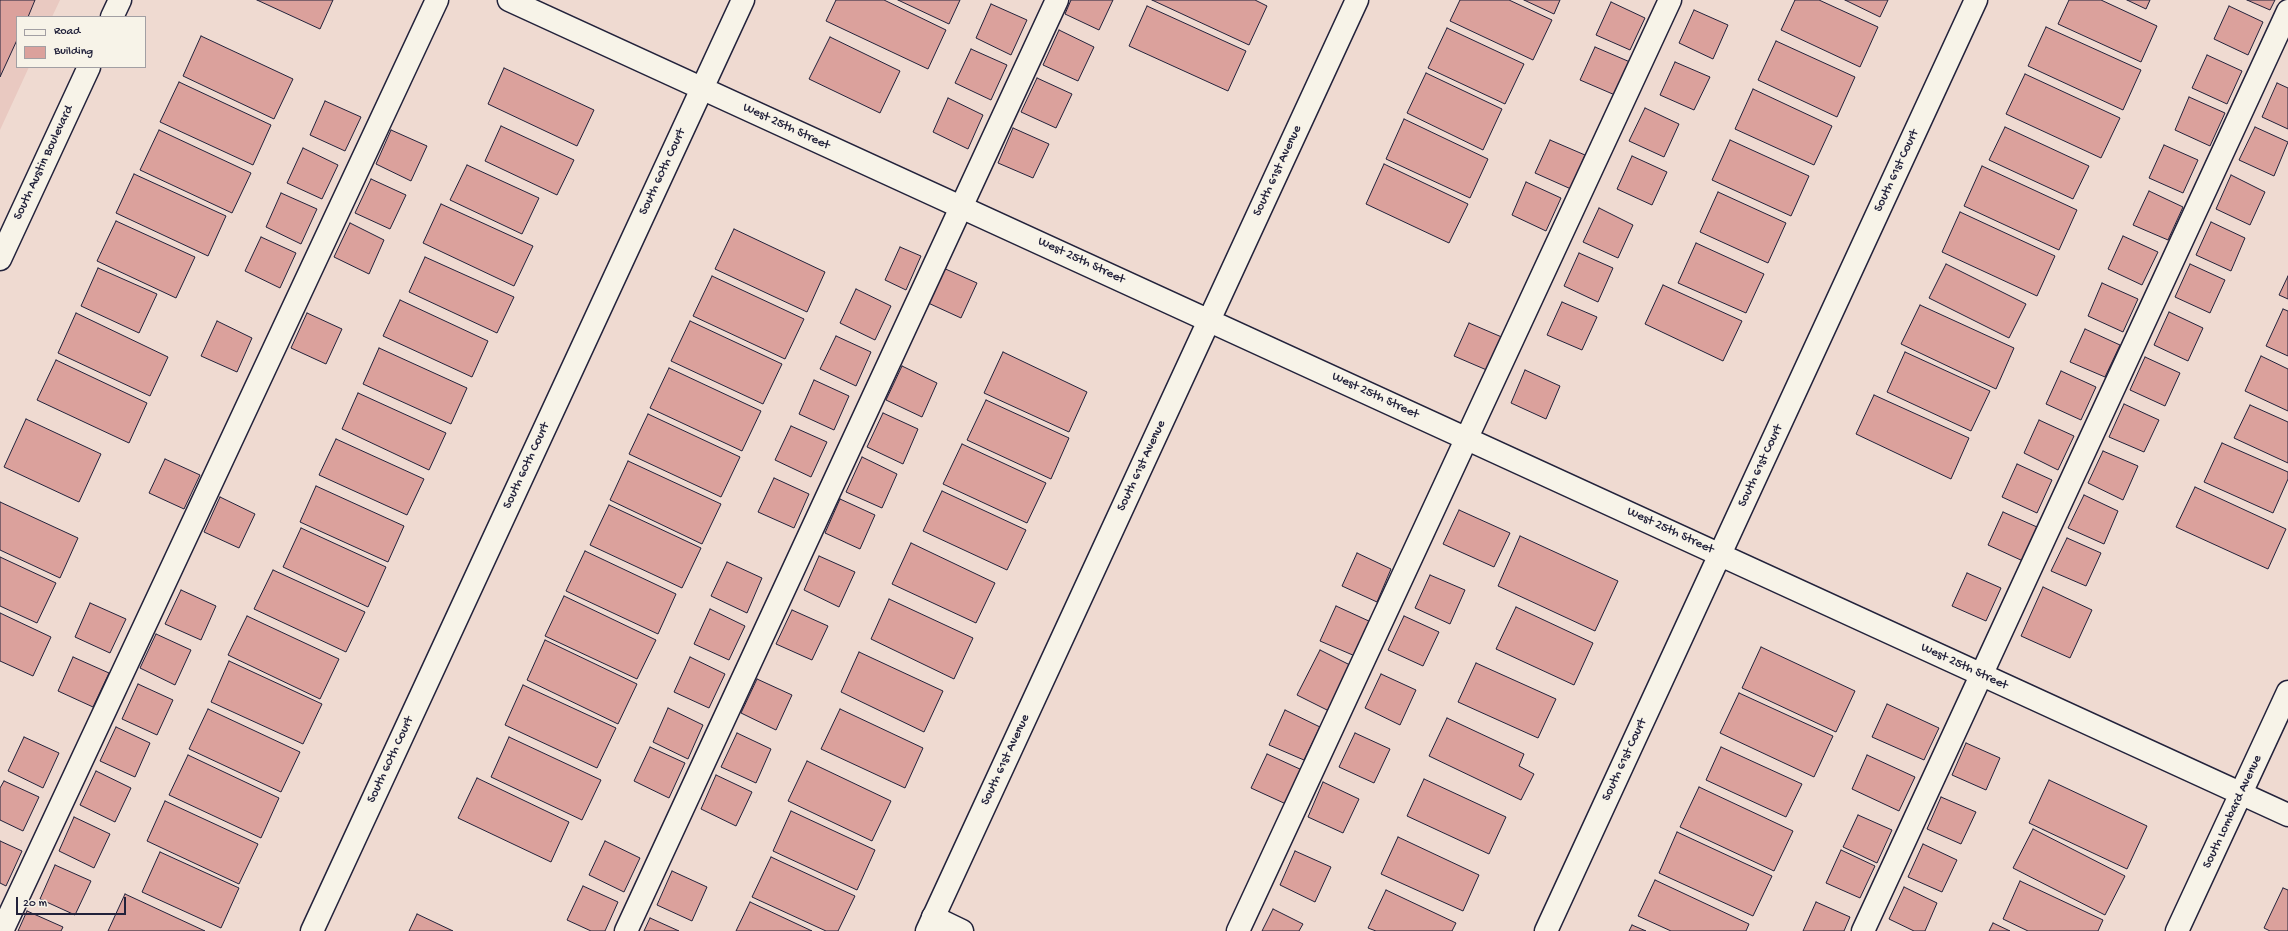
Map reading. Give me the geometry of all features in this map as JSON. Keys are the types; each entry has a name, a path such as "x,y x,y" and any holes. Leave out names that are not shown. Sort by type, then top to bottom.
{"street":[{"path":"112,16 120,0"},
{"path":"2,931 436,0"},
{"name":"West 25th Street","path":"509,0 2288,815"},
{"name":"South 60th Court","path":"312,931 743,0"},
{"path":"626,931 1056,0"},
{"name":"South 61st Avenue","path":"930,924 1357,0"},
{"path":"1238,931 1670,0"},
{"name":"South 61st Court","path":"1546,931 1976,0"},
{"path":"1863,931 2288,11"},
{"name":"South Austin Boulevard","path":"0,259 89,68"},
{"name":"South Lombard Avenue","path":"2177,931 2288,692"},
{"path":"930,924 962,931"}],"shaded area":[{"path":"0,0 60,0 52,16 16,16 16,68 29,68 0,130"}],"building":[{"path":"0,0 35,0 28,16 16,16 16,42 0,77"},
{"path":"257,0 333,0 320,29"},
{"path":"836,0 884,0 946,30 928,69 826,21"},
{"path":"898,0 960,0 949,24"},
{"path":"1071,0 1113,0 1099,30 1065,14"},
{"path":"1152,0 1255,0 1267,6 1249,45"},
{"path":"1460,0 1509,0 1552,20 1533,60 1450,21"},
{"path":"1524,0 1560,0 1554,14"},
{"path":"1795,0 1819,0 1878,27 1860,67 1781,30"},
{"path":"1845,0 1888,0 1880,17"},
{"path":"2069,0 2101,0 2157,26 2141,62 2058,24"},
{"path":"2127,0 2150,0 2146,9"},
{"path":"2247,0 2275,0 2270,10"},
{"path":"1611,2 1645,18 1630,50 1596,35"},
{"path":"991,4 1027,20 1011,55 976,38"},
{"path":"1147,6 1246,51 1228,91 1129,46"},
{"path":"2229,6 2263,22 2248,55 2214,39"},
{"path":"1694,10 1728,25 1713,59 1679,43"},
{"path":"2046,27 2141,70 2123,110 2028,66"},
{"path":"1447,28 1524,64 1505,104 1428,68"},
{"path":"1059,30 1094,47 1078,81 1043,65"},
{"path":"201,36 293,79 274,119 183,76"},
{"path":"830,37 900,71 880,113 809,79"},
{"path":"1776,41 1855,77 1837,117 1758,80"},
{"path":"1595,47 1630,62 1615,95 1580,80"},
{"path":"971,49 1007,65 991,100 955,83"},
{"path":"2207,55 2242,71 2227,104 2192,88"},
{"path":"1675,62 1710,77 1694,110 1660,95"},
{"path":"504,68 594,110 577,146 488,104"},
{"path":"1426,73 1502,109 1483,150 1407,113"},
{"path":"2025,74 2120,118 2101,158 2006,114"},
{"path":"1037,78 1072,94 1056,128 1021,112"},
{"path":"179,82 271,125 253,165 160,122"},
{"path":"2277,83 2288,88 2288,129 2262,117"},
{"path":"1753,89 1832,126 1814,165 1735,129"},
{"path":"2189,97 2225,113 2210,146 2175,130"},
{"path":"948,98 983,115 968,149 933,132"},
{"path":"325,101 361,117 345,151 310,135"},
{"path":"1645,108 1679,124 1664,157 1629,141"},
{"path":"1404,119 1488,159 1470,198 1386,159"},
{"path":"501,126 574,160 557,195 485,161"},
{"path":"2005,127 2089,166 2073,199 1989,160"},
{"path":"2255,127 2288,142 2274,176 2239,160"},
{"path":"1013,128 1049,144 1033,178 998,163"},
{"path":"159,130 251,173 232,213 140,170"},
{"path":"391,130 427,146 411,181 376,164"},
{"path":"1550,140 1585,155 1571,189 1535,173"},
{"path":"1730,140 1809,176 1791,216 1712,180"},
{"path":"2164,145 2198,160 2183,193 2149,178"},
{"path":"303,148 338,165 322,199 287,183"},
{"path":"1632,156 1667,172 1652,205 1617,189"},
{"path":"1384,164 1468,204 1449,243 1366,204"},
{"path":"467,165 539,198 522,234 450,200"},
{"path":"1982,166 2077,210 2059,250 1964,206"},
{"path":"134,174 226,216 208,256 116,213"},
{"path":"2231,175 2265,192 2250,225 2216,209"},
{"path":"371,179 406,195 390,229 355,213"},
{"path":"1526,182 1561,198 1546,231 1512,215"},
{"path":"2149,191 2183,207 2168,240 2133,225"},
{"path":"1718,192 1786,223 1768,263 1700,232"},
{"path":"281,193 317,209 301,244 266,227"},
{"path":"441,204 533,246 514,286 423,243"},
{"path":"1599,208 1633,225 1618,258 1583,242"},
{"path":"1960,212 2055,256 2037,296 1942,252"},
{"path":"116,221 195,257 176,298 97,261"},
{"path":"2211,222 2245,238 2231,271 2196,255"},
{"path":"350,223 384,240 369,274 334,257"},
{"path":"734,229 825,272 807,312 715,269"},
{"path":"2123,236 2158,252 2142,285 2108,269"},
{"path":"261,237 296,253 280,288 245,271"},
{"path":"1696,243 1764,274 1746,313 1678,283"},
{"path":"900,247 921,256 906,290 885,280"},
{"path":"1579,253 1613,268 1598,302 1564,286"},
{"path":"425,257 514,297 497,333 409,292"},
{"path":"1946,264 2026,304 2009,338 1929,298"},
{"path":"2190,264 2225,280 2210,313 2175,297"},
{"path":"941,267 977,283 961,318 926,302"},
{"path":"98,268 157,294 139,333 81,306"},
{"path":"712,276 804,319 785,359 693,316"},
{"path":"2288,276 2288,299 2279,295"},
{"path":"2102,283 2138,299 2123,332 2088,316"},
{"path":"1663,285 1742,321 1723,361 1645,324"},
{"path":"856,289 891,306 875,340 840,323"},
{"path":"400,300 488,341 472,377 383,336"},
{"path":"1562,302 1597,317 1582,350 1547,335"},
{"path":"1920,305 2014,348 1996,389 1901,344"},
{"path":"2283,309 2288,311 2288,356 2266,346"},
{"path":"2169,312 2203,328 2188,361 2154,345"},
{"path":"76,313 168,357 150,396 58,353"},
{"path":"307,313 342,329 326,364 291,348"},
{"path":"217,321 252,338 237,372 201,356"},
{"path":"690,321 782,364 763,404 671,361"},
{"path":"1469,323 1504,338 1489,371 1454,356"},
{"path":"2085,329 2120,345 2105,377 2070,362"},
{"path":"836,336 871,352 856,386 820,369"},
{"path":"379,348 467,388 451,424 363,384"},
{"path":"1003,352 1087,392 1069,432 984,393"},
{"path":"1905,352 1990,391 1971,431 1887,392"},
{"path":"2261,356 2288,369 2288,411 2245,391"},
{"path":"2145,357 2180,373 2165,406 2130,390"},
{"path":"56,360 147,403 129,443 37,400"},
{"path":"902,366 937,383 922,417 886,400"},
{"path":"669,368 761,411 742,451 650,408"},
{"path":"1525,370 1560,386 1546,419 1511,403"},
{"path":"2061,371 2096,387 2081,420 2046,404"},
{"path":"814,380 849,396 834,430 799,414"},
{"path":"358,393 446,433 429,470 342,429"},
{"path":"1874,395 1969,438 1951,479 1856,434"},
{"path":"986,400 1069,438 1051,479 967,440"},
{"path":"2124,404 2159,420 2144,452 2109,437"},
{"path":"2250,405 2288,422 2288,463 2234,438"},
{"path":"883,413 918,429 903,464 867,447"},
{"path":"648,414 740,457 721,497 629,454"},
{"path":"26,419 101,454 79,502 4,467"},
{"path":"2039,420 2074,436 2058,470 2024,453"},
{"path":"791,426 827,442 811,477 775,460"},
{"path":"336,439 424,479 407,515 319,475"},
{"path":"2222,443 2288,472 2288,479 2273,513 2204,482"},
{"path":"962,444 1046,483 1027,523 943,484"},
{"path":"2103,451 2138,466 2123,500 2088,483"},
{"path":"862,457 897,474 882,508 846,492"},
{"path":"165,459 200,475 184,509 149,493"},
{"path":"628,461 721,504 702,544 610,500"},
{"path":"2017,464 2052,480 2037,513 2002,497"},
{"path":"774,478 809,494 794,528 758,512"},
{"path":"316,486 404,526 388,562 300,522"},
{"path":"2195,487 2286,529 2268,569 2176,527"},
{"path":"942,491 1026,530 1007,570 923,531"},
{"path":"2084,495 2118,511 2104,544 2068,528"},
{"path":"220,497 255,514 239,548 204,532"},
{"path":"840,499 875,515 860,549 825,533"},
{"path":"0,502 78,538 60,578 0,550"},
{"path":"609,505 701,548 682,588 590,545"},
{"path":"1459,510 1510,533 1494,567 1443,544"},
{"path":"2003,512 2037,527 2023,561 1988,545"},
{"path":"301,528 386,567 368,607 283,567"},
{"path":"1520,536 1618,581 1595,631 1498,586"},
{"path":"2067,538 2101,553 2086,586 2051,571"},
{"path":"911,543 995,583 976,623 892,584"},
{"path":"585,551 676,594 658,634 566,591"},
{"path":"1357,553 1391,569 1377,602 1342,586"},
{"path":"819,556 855,572 839,607 804,590"},
{"path":"0,557 56,583 37,623 0,606"},
{"path":"727,562 762,578 747,613 711,596"},
{"path":"273,570 365,612 346,652 254,609"},
{"path":"1967,573 2001,588 1986,621 1952,606"},
{"path":"1430,575 1465,590 1450,624 1415,608"},
{"path":"2043,587 2092,610 2070,658 2021,636"},
{"path":"181,590 216,606 201,640 165,624"},
{"path":"564,596 656,640 637,679 545,636"},
{"path":"889,599 973,638 954,679 871,639"},
{"path":"90,603 126,619 110,653 75,637"},
{"path":"1336,606 1371,622 1355,656 1320,641"},
{"path":"1516,607 1593,643 1574,685 1496,649"},
{"path":"710,609 745,626 729,660 694,644"},
{"path":"792,610 828,626 812,660 776,644"},
{"path":"0,613 51,637 33,676 0,661"},
{"path":"247,616 339,659 320,699 228,655"},
{"path":"1404,616 1439,632 1423,666 1388,650"},
{"path":"156,634 191,650 175,685 140,668"},
{"path":"545,640 637,684 618,724 527,680"},
{"path":"1761,647 1855,691 1836,732 1742,688"},
{"path":"1320,650 1352,666 1329,711 1297,695"},
{"path":"859,652 943,691 924,732 841,692"},
{"path":"73,657 109,673 93,707 58,691"},
{"path":"690,657 725,674 709,708 674,692"},
{"path":"229,661 322,704 303,744 211,702"},
{"path":"1476,663 1556,699 1538,738 1458,702"},
{"path":"1381,674 1416,690 1400,725 1365,708"},
{"path":"757,679 792,695 776,730 741,713"},
{"path":"138,684 173,700 157,735 122,719"},
{"path":"523,685 616,728 597,768 505,725"},
{"path":"1739,693 1833,736 1814,777 1720,733"},
{"path":"1887,704 1939,728 1924,760 1872,737"},
{"path":"668,708 703,725 688,759 653,742"},
{"path":"208,709 300,752 281,792 189,749"},
{"path":"840,709 923,748 905,788 821,749"},
{"path":"1285,710 1320,727 1304,760 1269,745"},
{"path":"1447,718 1524,754 1519,766 1534,774 1521,800 1429,756"},
{"path":"116,727 150,743 135,777 100,761"},
{"path":"737,733 771,749 756,783 721,767"},
{"path":"1355,733 1390,749 1374,783 1339,767"},
{"path":"24,737 59,753 43,788 8,771"},
{"path":"509,737 601,780 582,820 491,777"},
{"path":"1966,743 2000,758 1986,790 1952,775"},
{"path":"650,747 685,763 669,798 634,781"},
{"path":"1721,747 1802,784 1786,817 1706,780"},
{"path":"1267,754 1302,770 1286,804 1251,788"},
{"path":"188,755 279,798 261,838 169,795"},
{"path":"1867,755 1915,777 1899,811 1852,789"},
{"path":"807,761 891,801 872,841 788,801"},
{"path":"96,771 131,788 115,822 80,805"},
{"path":"716,775 752,792 736,826 701,809"},
{"path":"477,778 569,822 551,862 458,818"},
{"path":"1424,779 1506,817 1489,854 1407,816"},
{"path":"2049,780 2147,826 2127,869 2029,823"},
{"path":"4,781 39,797 23,831 0,820 0,788"},
{"path":"1323,782 1359,799 1343,833 1308,817"},
{"path":"1699,787 1793,831 1774,871 1680,827"},
{"path":"1941,797 1976,812 1961,844 1927,829"},
{"path":"165,801 258,844 239,884 147,841"},
{"path":"791,811 875,850 857,890 773,851"},
{"path":"1858,815 1892,830 1877,863 1843,847"},
{"path":"74,817 110,834 94,868 59,851"},
{"path":"2033,829 2125,876 2105,915 2013,868"},
{"path":"1677,832 1772,876 1753,916 1659,873"},
{"path":"1398,837 1479,875 1463,911 1381,874"},
{"path":"0,841 22,851 6,886 0,883"},
{"path":"605,841 640,858 624,892 589,875"},
{"path":"1923,844 1957,860 1942,892 1908,877"},
{"path":"1841,850 1875,866 1860,898 1826,883"},
{"path":"1295,851 1331,867 1315,902 1280,885"},
{"path":"160,852 239,888 221,928 142,892"},
{"path":"771,857 855,896 838,931 826,931 752,897"},
{"path":"55,865 91,881 75,915 40,899"},
{"path":"672,871 707,887 692,921 657,905"},
{"path":"1655,880 1749,924 1746,931 1671,931 1638,916"},
{"path":"2020,881 2103,920 2098,931 2028,931 2003,919"},
{"path":"583,886 618,902 605,931 591,931 567,920"},
{"path":"1904,887 1937,903 1925,931 1914,931 1889,919"},
{"path":"2283,888 2288,890 2288,931 2270,931 2264,928"},
{"path":"1386,890 1456,923 1452,931 1376,931 1368,928"},
{"path":"125,894 205,931 108,931"},
{"path":"750,902 812,931 736,931"},
{"path":"1816,902 1850,917 1844,931 1803,931"},
{"path":"1273,909 1303,924 1299,931 1262,931"},
{"path":"27,911 63,927 61,931 18,931"},
{"path":"417,914 453,931 409,931"},
{"path":"650,918 679,931 644,931"},
{"path":"1993,923 2010,931 1989,931"},
{"path":"1632,925 1646,931 1629,931"}]}
